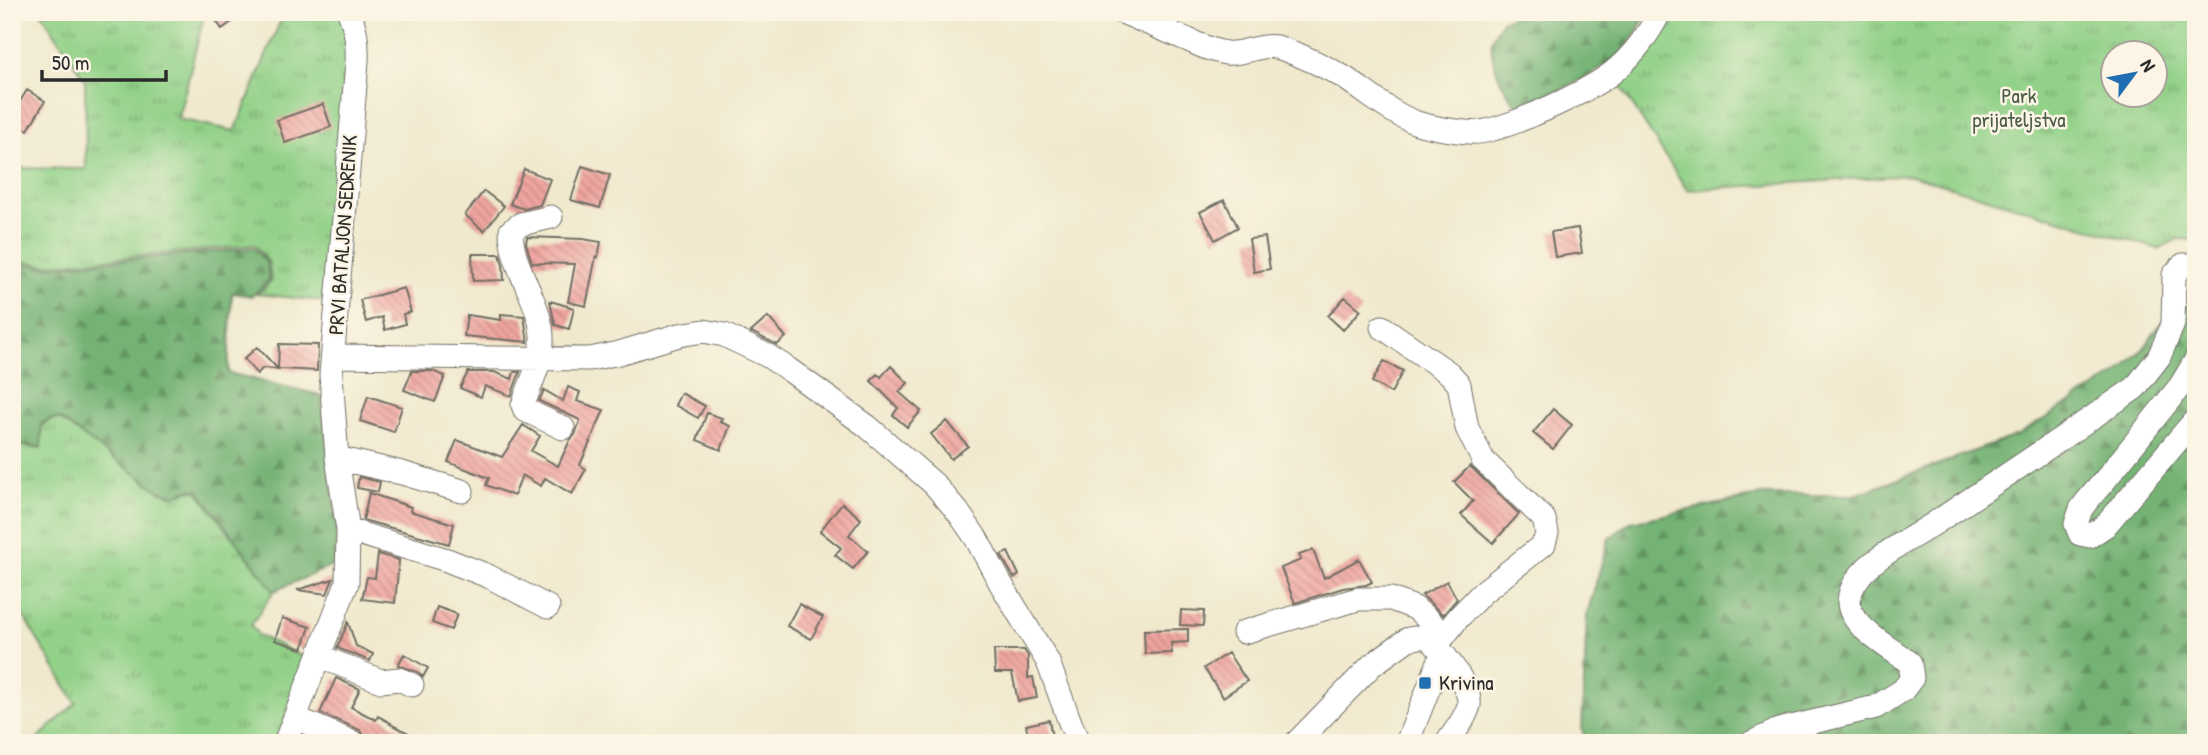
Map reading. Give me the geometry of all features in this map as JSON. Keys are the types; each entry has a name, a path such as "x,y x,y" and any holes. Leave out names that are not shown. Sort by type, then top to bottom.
{"street":[{"name":"PRVI BATALJON SEDRENIK","path":"285,743 347,583 348,530 337,458 331,375 358,43 349,12"},
{"path":"1122,12 1209,49 1227,53 1267,46 1279,47 1315,60 1374,100 1417,122 1478,133 1504,126 1585,90 1603,79 1639,46 1660,12"},
{"path":"551,217 521,224 512,232 511,244 536,311 543,339 541,358 523,405 525,410 563,428"},
{"path":"1751,743 1779,730 1876,707 1903,690 1912,678 1910,663 1862,628 1852,615 1849,603 1851,590 1860,576 1877,559 1933,525 2135,388 2159,357 2173,324 2174,275 2183,265 2196,265"},
{"path":"1382,327 1449,373 1459,384 1467,428 1483,460 1544,519 1547,533 1544,544 1483,592 1458,618 1440,646 1407,743"},
{"path":"334,356 590,359 704,331 724,335 738,342 788,369 867,426 934,485 958,512 1048,662 1080,743"},
{"path":"2196,360 2181,385 2081,509 2077,524 2081,534 2090,536 2105,526 2196,419"},
{"path":"337,458 462,491"},
{"path":"348,530 447,560 488,576 548,607"},
{"path":"1244,632 1358,599 1391,599 1415,608 1433,623 1440,646 1467,695 1469,704 1447,743"},
{"path":"1296,743 1372,665 1395,647 1408,639 1427,636 1440,646"},
{"path":"319,656 381,681 399,679 412,685"},
{"path":"296,718 354,743"}],"green space":[{"path":"41,12 205,12 178,119 235,131 284,12 341,12 350,26 330,302 257,294 271,281 269,263 255,245 44,265 12,259 12,168 86,169 85,80"},
{"path":"1523,12 1648,12 1636,34 1609,62 1572,85 1518,108 1495,68 1492,41 1502,21"},
{"name":"Park prijateljstva","path":"1667,12 2196,12 2196,240 2178,239 2158,249 1911,175 1687,190 1616,79"},
{"path":"254,248 267,263 269,280 252,296 232,293 228,373 321,395 338,533 334,565 274,591 198,490 190,489 175,495 159,491 60,419 50,419 41,424 41,447 12,443 12,261 43,267"},
{"path":"2196,298 2196,743 1586,743 1582,729 1587,614 1609,538 1631,522 1762,495 1855,495 2018,435 2120,372 2145,347 2161,323"},
{"path":"59,419 159,491 175,496 190,490 197,491 274,591 251,625 258,635 307,659 276,743 33,743 76,703 12,601 12,445 41,448 42,425"}],"building":[{"path":"210,12 245,12 222,29"},
{"path":"27,90 45,101 28,130 12,121 12,114"},
{"path":"323,104 331,127 285,143 277,120"},
{"path":"582,166 610,175 600,208 571,200"},
{"path":"524,169 550,179 540,205 524,209 510,204"},
{"path":"484,191 504,206 484,231 465,215"},
{"path":"1224,200 1238,227 1215,240 1200,212"},
{"path":"1578,228 1582,253 1555,257 1551,232"},
{"path":"527,237 601,242 586,306 568,302 575,264 532,263 526,243"},
{"path":"1265,237 1270,269 1254,272 1249,239"},
{"path":"472,254 500,254 504,280 473,281"},
{"path":"404,288 411,312 403,314 405,324 385,330 382,317 366,322 360,300"},
{"path":"1345,297 1361,310 1343,330 1328,316"},
{"path":"550,301 574,308 569,329 555,325"},
{"path":"501,314 524,316 528,342 464,336 467,315 501,320"},
{"path":"768,317 786,337 777,345 751,332"},
{"path":"279,344 318,345 317,371 278,369"},
{"path":"257,347 278,369 263,368 257,374 244,359"},
{"path":"1384,361 1403,371 1391,393 1372,382"},
{"path":"891,366 908,383 899,392 921,411 907,427 893,415 898,408 871,381 877,374 881,377"},
{"path":"412,371 432,371 445,376 435,402 404,390"},
{"path":"468,372 494,372 512,379 514,372 520,372 511,396 485,386 481,397 460,388"},
{"path":"568,387 580,392 577,401 604,410 580,465 586,469 572,494 545,478 541,486 522,475 514,496 486,485 489,478 448,462 457,440 502,457 523,425 540,436 531,451 558,466 580,420 539,401 544,390 563,401"},
{"path":"681,393 705,406 698,418 675,405"},
{"path":"368,396 402,407 394,432 360,421"},
{"path":"1553,409 1572,425 1553,449 1533,433"},
{"path":"707,413 722,418 720,422 730,426 721,450 697,440"},
{"path":"947,421 968,446 951,459 931,434"},
{"path":"1470,466 1519,514 1493,543 1461,515 1473,501 1454,482"},
{"path":"359,477 380,482 378,492 357,488"},
{"path":"369,493 411,507 410,511 454,524 449,544 363,520"},
{"path":"842,503 861,519 849,535 868,551 853,569 835,555 841,548 820,531"},
{"path":"1313,550 1324,578 1359,559 1372,582 1295,603 1281,568 1301,560 1299,555"},
{"path":"1008,552 1019,575 1014,578 1001,555"},
{"path":"378,554 399,560 395,603 362,599 367,577 375,578"},
{"path":"333,579 327,594 297,590"},
{"path":"1447,581 1457,599 1443,615 1422,595"},
{"path":"799,604 823,617 811,639 787,626"},
{"path":"437,607 457,614 451,630 432,623"},
{"path":"1181,610 1204,611 1203,626 1180,625"},
{"path":"282,618 310,627 302,649 275,640"},
{"path":"348,622 356,646 373,654 370,661 337,648"},
{"path":"1188,629 1188,642 1171,643 1172,653 1145,654 1144,630"},
{"path":"994,650 1024,650 1028,656 1028,678 1033,677 1037,698 1018,701 1012,673 995,673"},
{"path":"1228,653 1247,681 1223,697 1204,668"},
{"path":"404,654 428,668 423,677 418,672 398,665"},
{"path":"336,678 360,689 351,707 376,720 378,716 429,743 374,743 360,730 320,713"},
{"path":"1049,720 1053,743 1030,743 1026,725"}],"place":[{"name":"Krivina","path":"1425,683"}]}
